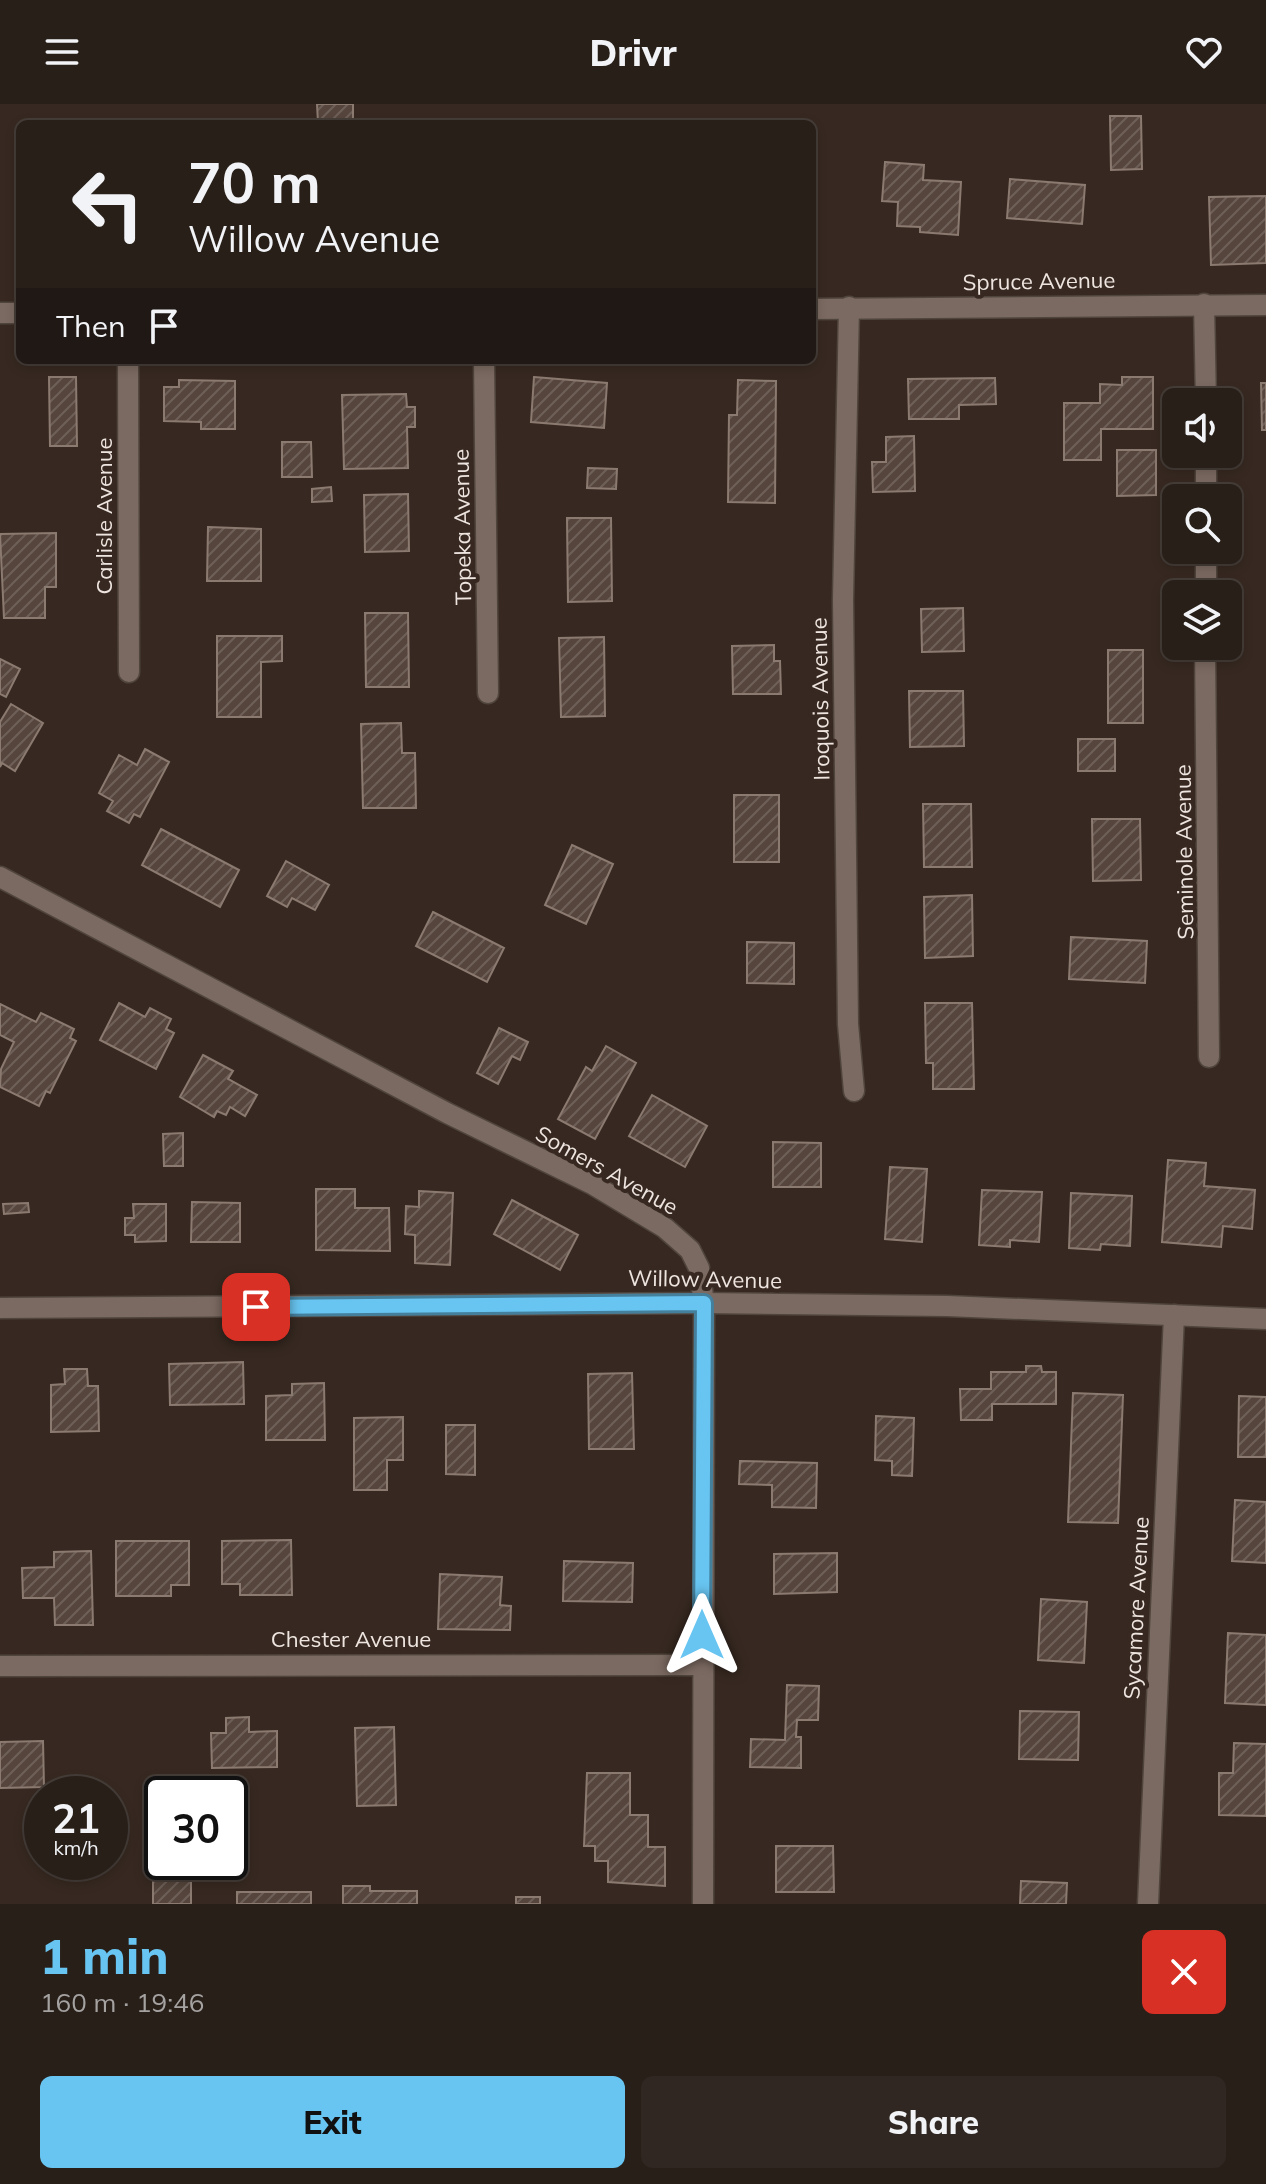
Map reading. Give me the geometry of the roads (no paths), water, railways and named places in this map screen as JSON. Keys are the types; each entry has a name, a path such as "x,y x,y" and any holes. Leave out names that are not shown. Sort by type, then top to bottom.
{"street":[{"path":"1204,304 1206,388"},
{"name":"Spruce Avenue","path":"816,309 1266,305"},
{"name":"Iroquois Avenue","path":"849,307 843,600 848,1024 854,1091"},
{"name":"Carlisle Avenue","path":"128,364 129,672"},
{"name":"Topeka Avenue","path":"484,364 488,693"},
{"name":"Seminole Avenue","path":"1205,660 1209,1057"},
{"name":"Somers Avenue","path":"0,877 447,1113 592,1184 665,1228 690,1250 699,1268 704,1303 703,1904"},
{"name":"Willow Avenue","path":"0,1308 704,1303 947,1306 1266,1319"},
{"name":"Sycamore Avenue","path":"1148,1904 1174,1315"},
{"name":"Chester Avenue","path":"0,1666 560,1662 702,1665"}]}
